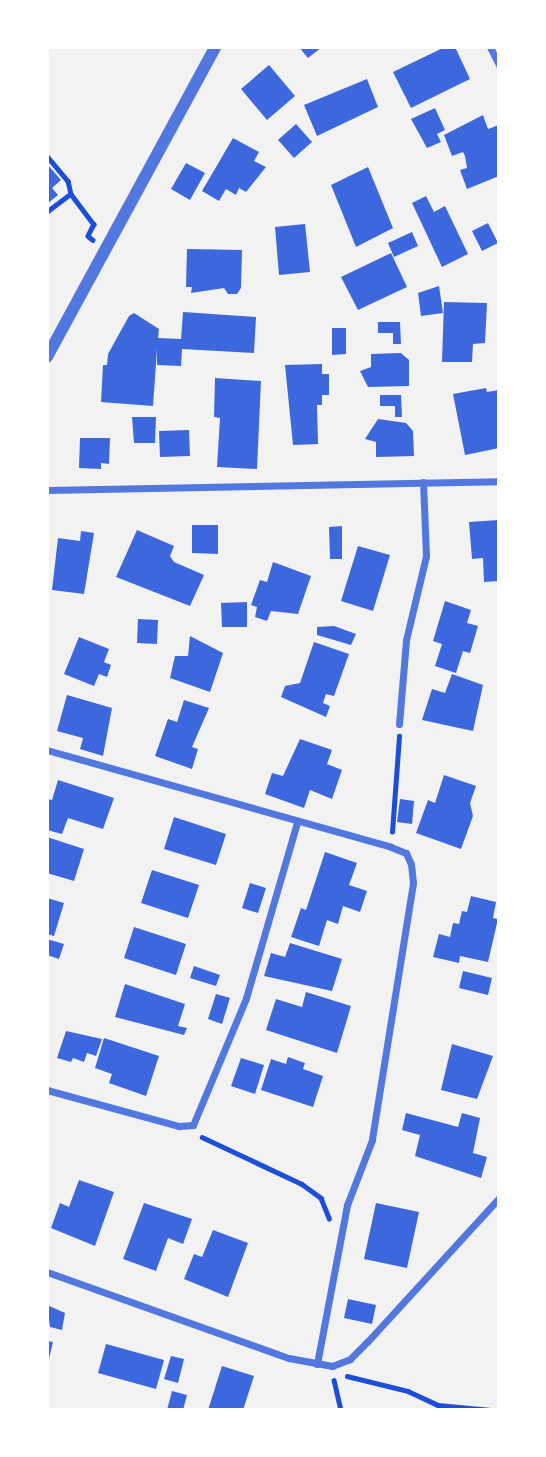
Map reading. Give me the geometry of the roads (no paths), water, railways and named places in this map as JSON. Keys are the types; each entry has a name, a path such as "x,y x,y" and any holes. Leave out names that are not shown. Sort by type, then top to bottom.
{"street":[{"path":"47,357 215,47"},
{"path":"490,47 499,65"},
{"path":"47,490 499,481"},
{"path":"399,724 406,640 426,556 423,482"},
{"path":"47,750 220,796 297,823 406,853 413,883 372,1140 347,1205 317,1364"},
{"path":"47,1090 179,1126 193,1125 226,1055 297,823"},
{"path":"47,1272 265,1350 332,1366 350,1359 368,1341 499,1198"}]}
